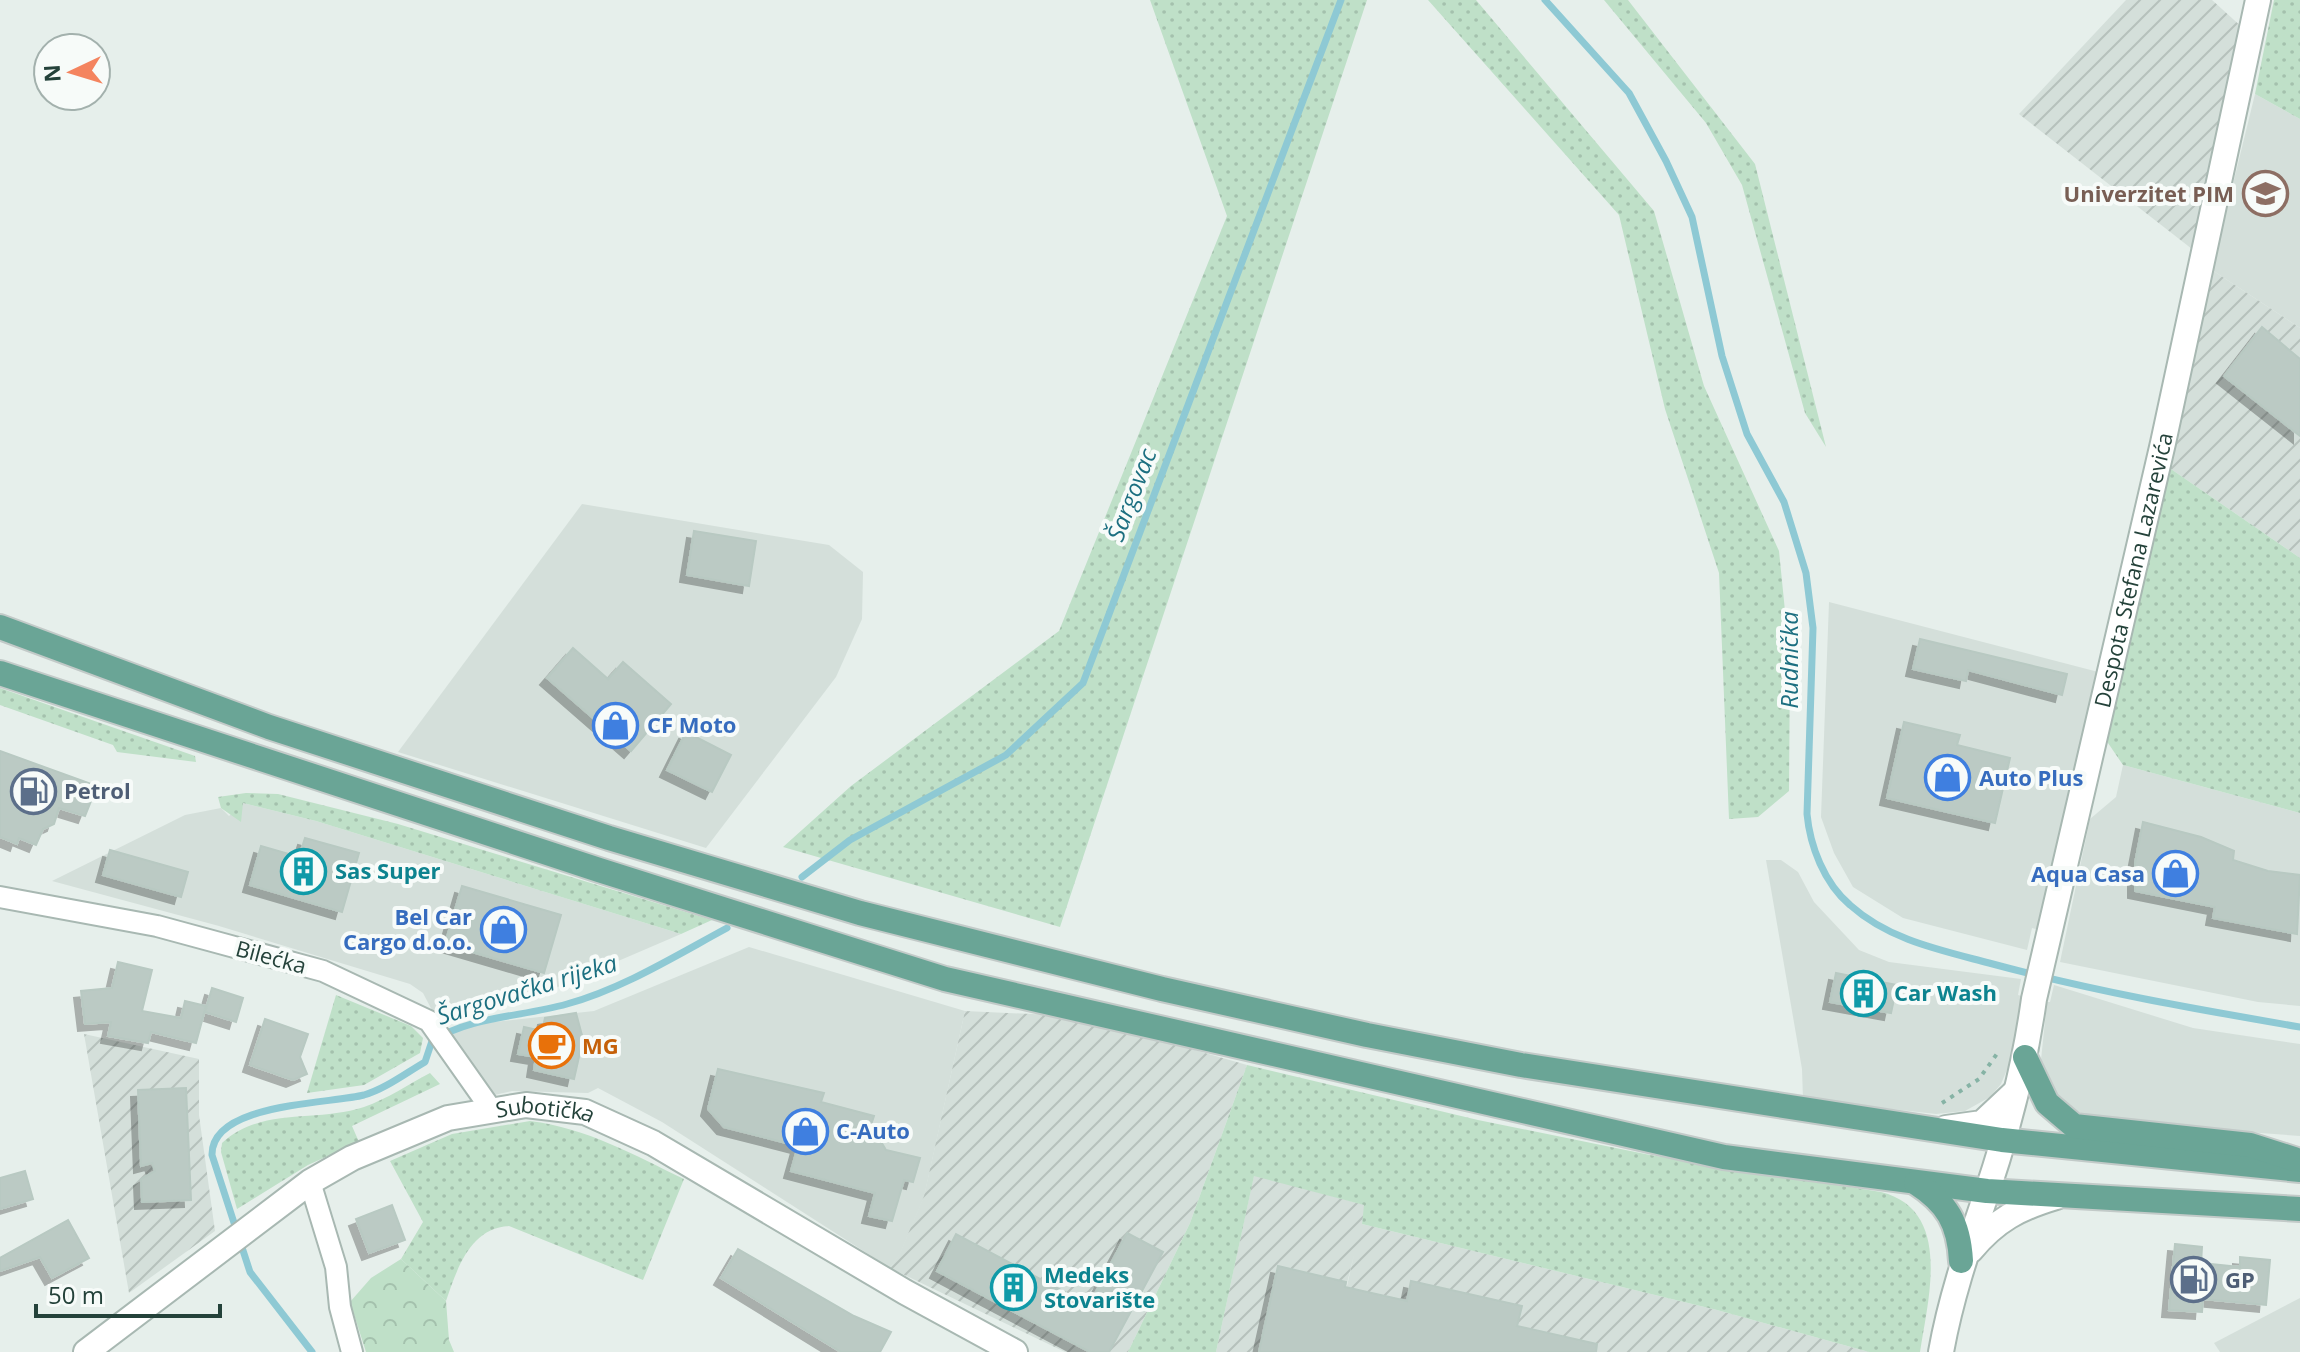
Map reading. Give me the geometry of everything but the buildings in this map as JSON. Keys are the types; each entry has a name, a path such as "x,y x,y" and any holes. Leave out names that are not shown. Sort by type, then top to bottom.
{"main road":[{"path":"0,627 269,727 609,838 860,913 1367,1035 1521,1065 2002,1140 2300,1170"},
{"path":"0,673 599,870 945,979 1656,1144 1724,1157 1987,1191 2300,1209"},
{"path":"2025,1057 2047,1103 2074,1126 2250,1145 2300,1161"},
{"path":"1914,1181 1948,1209 1960,1240 1961,1261"}],"street":[{"name":"Despota Stefana Lazarevića","path":"1941,1352 1961,1261 1987,1191 2025,1057 2034,999 2159,458 2258,0"},
{"name":"Bilećka","path":"0,897 157,926 323,971 429,1021 491,1109"},
{"path":"1926,1129 1982,1123 1996,1114 2015,1093"},
{"name":"Subotička","path":"86,1352 310,1182 352,1158 448,1118 526,1105 585,1112 653,1143 905,1292 1015,1352"},
{"path":"310,1182 336,1267 340,1307 352,1352"},
{"path":"1961,1261 1989,1228 2004,1217 2021,1207 2059,1197"}],"shaded area":[{"path":"2126,0 2212,0 2244,29 2192,249 2019,114"},
{"name":"Univerzitet PIM","path":"2255,94 2300,119 2300,328 2212,270"},
{"path":"2212,270 2300,328 2300,558 2168,467"},
{"path":"582,504 829,545 863,572 862,619 836,677 706,848 398,752"},
{"path":"1829,602 2106,674 2039,930 2032,928 2027,950 1903,918 1853,887 1834,853 1821,817"},
{"path":"2123,765 2300,813 2300,1006 2258,1002 2060,962 2090,819 2116,797"},
{"path":"243,803 316,821 681,934 553,989 443,1006 434,1014 423,993 410,984 219,926 52,881 185,815 221,808 229,816"},
{"path":"1766,860 1781,860 1798,872 1814,902 1859,950 1889,962 2021,979 2018,995 2025,997 2013,1055 2001,1084 1990,1097 1965,1111 1936,1114 1803,1099 1802,1069"},
{"path":"749,947 965,1011 924,1197 900,1254 890,1268 662,1122 598,1088 588,1093 512,1091 494,1095 448,1035 476,1024 594,1011"},
{"path":"2054,985 2193,1028 2300,1044 2300,1136 2123,1123 2087,1116 2065,1105 2055,1094 2041,1060 2047,1002 2050,1002"},
{"path":"965,1011 1076,1016 1247,1065 1190,1223 1128,1352 1065,1352 890,1268 900,1253 924,1196"},
{"path":"84,1034 199,1059 199,1115 215,1231 129,1293"},
{"path":"1254,1175 1365,1205 1362,1224 1717,1310 1869,1352 1332,1352 1354,1255 1330,1352 1216,1352"},
{"path":"2300,1298 2300,1352 2220,1352 2214,1343"}],"green space":[{"path":"1150,0 1367,0 1060,927 783,847 851,786 1059,631 1227,216"},
{"path":"1428,0 1476,0 1654,211 1704,386 1779,551 1790,661 1789,791 1758,817 1729,819 1719,573 1665,409 1619,215"},
{"path":"1604,0 1628,0 1755,164 1826,447 1805,413 1742,185 1706,123"},
{"path":"2274,0 2300,0 2300,119 2255,94"},
{"path":"2168,467 2300,558 2300,813 2123,765 2108,743 2107,732"},
{"path":"0,688 195,756 196,762 117,752 113,745 0,705"},
{"path":"246,793 278,794 398,824 712,920 681,934 316,821 243,803 241,822 221,808 218,797"},
{"path":"336,995 411,1026 423,1038 420,1053 364,1085 307,1093"},
{"path":"1247,1065 1478,1120 1650,1155 1881,1192 1904,1202 1919,1217 1927,1237 1930,1283 1920,1352 1869,1352 1717,1310 1362,1224 1364,1205 1254,1176 1216,1352 1128,1352 1190,1223"},
{"path":"430,1073 440,1084 352,1126 359,1142 308,1165 237,1209 221,1152 222,1143 238,1131 272,1120 346,1112 364,1107"},
{"path":"530,1121 591,1136 684,1179 643,1280 509,1226 496,1228 475,1242 460,1264 446,1301 401,1259 423,1222 390,1161 452,1134"},
{"path":"401,1259 446,1301 449,1340 454,1352 366,1352 350,1302 371,1278"}],"waterway":[{"name":"Šargovac","path":"802,877 850,840 1006,755 1083,683 1341,0"},
{"name":"Rudnička","path":"1545,0 1629,93 1692,217 1722,356 1747,434 1784,502 1806,573 1813,628 1807,814 1815,851 1833,886 1850,905 1881,927 1934,948 2105,991 2300,1027"},
{"name":"Šargovačka rijeka","path":"312,1352 250,1272 212,1155 217,1138 230,1125 250,1116 372,1092 425,1062 432,1041 447,1033 464,1026 588,997 649,970 727,928"}],"place":[{"name":"Univerzitet PIM","path":"2265,194"},
{"name":"CF Moto","path":"616,725"},
{"name":"Auto Plus","path":"1948,778"},
{"name":"Petrol","path":"33,791"},
{"name":"Sas Super","path":"304,871"},
{"name":"Aqua Casa","path":"2176,874"},
{"name":"Bel Car Cargo d.o.o.","path":"503,930"},
{"name":"Car Wash","path":"1863,993"},
{"name":"MG","path":"551,1046"},
{"name":"C-Auto","path":"805,1131"},
{"name":"GP","path":"2194,1280"},
{"name":"Medeks Stovarište","path":"1013,1288"}]}
